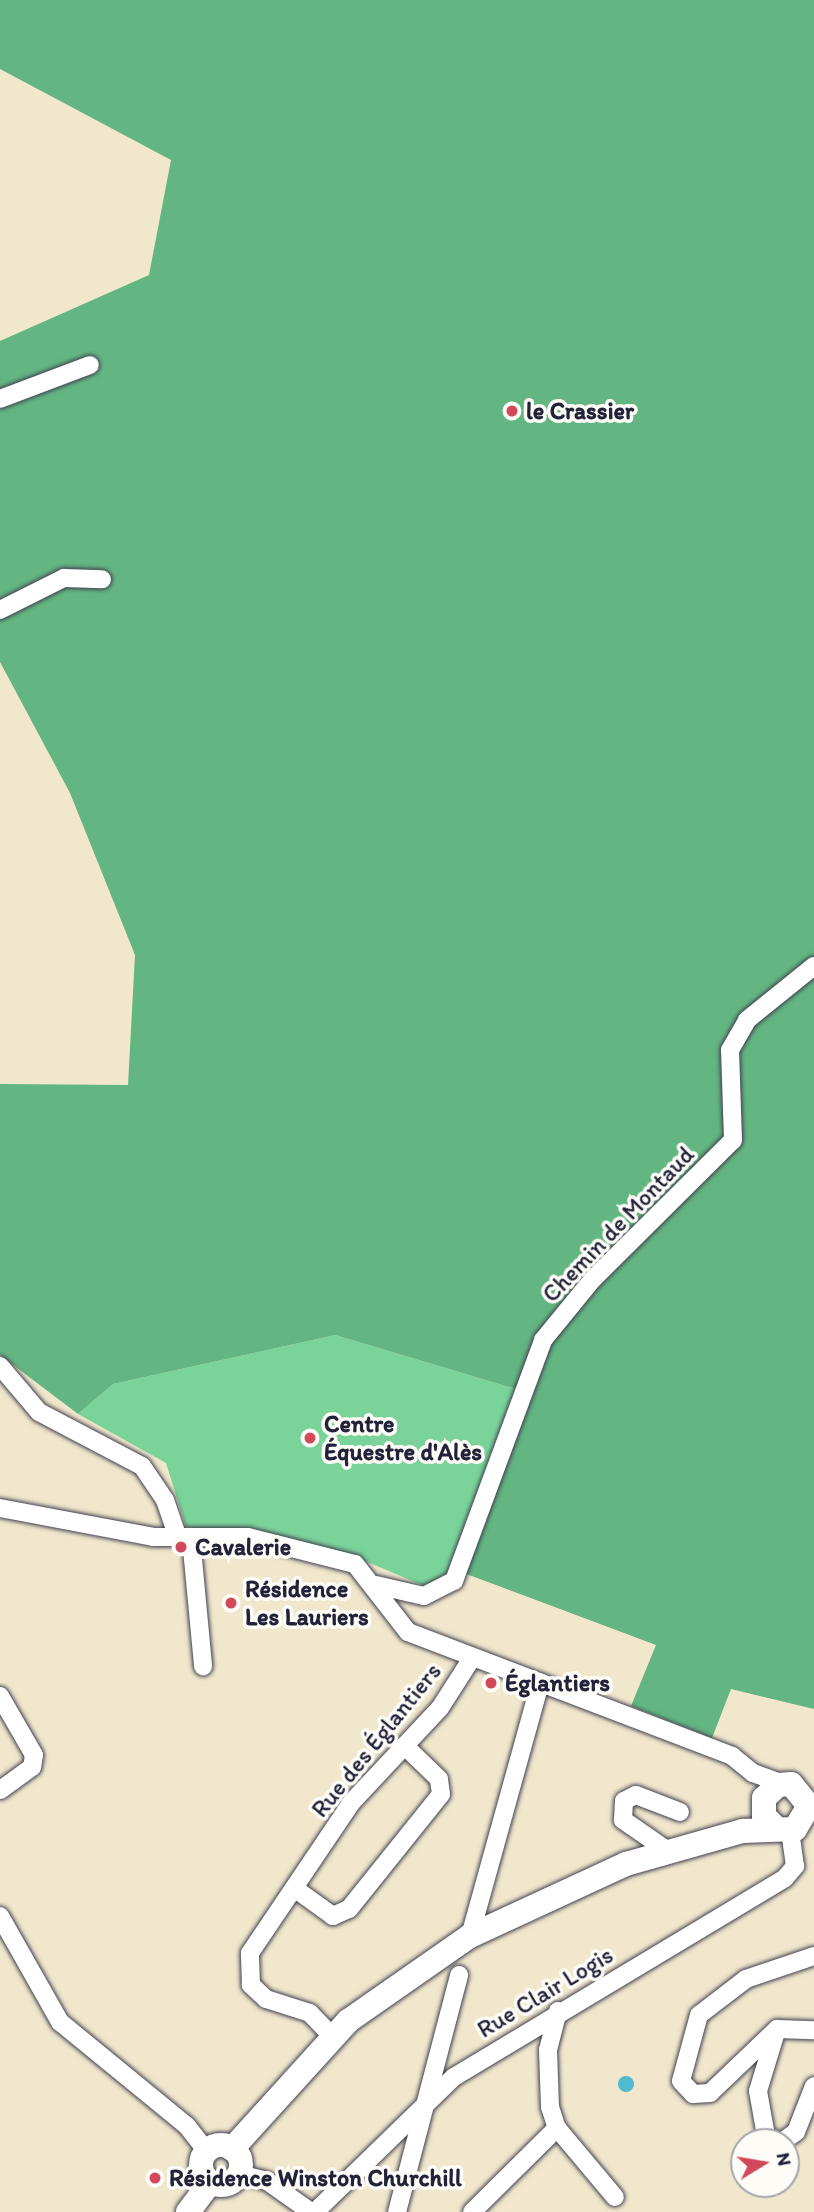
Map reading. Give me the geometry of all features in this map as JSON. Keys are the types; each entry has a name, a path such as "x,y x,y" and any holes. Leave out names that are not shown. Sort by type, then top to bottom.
{"main road":[{"path":"211,2182 202,2168 207,2152 232,2149 332,2036 470,1936 581,1880 668,1851 743,1831 792,1813 785,1784"},
{"path":"211,2182 227,2184 239,2174 232,2149"},
{"path":"188,2212 211,2182"}],"street":[{"path":"0,399 90,365"},
{"path":"0,610 64,578 102,579"},
{"name":"Chemin de Montaud","path":"376,1585 424,1595 454,1581 543,1340 593,1279 733,1140 730,1050 747,1020 814,966"},
{"path":"0,1366 39,1412 142,1466 165,1500 185,1538 204,1666"},
{"path":"0,1508 109,1532 185,1538 248,1538 355,1564 376,1585 408,1632 732,1756 753,1773 785,1784"},
{"name":"Rue des Églantiers","path":"332,2036 310,2013 266,1999 247,1976 250,1954 351,1803 407,1748 472,1658"},
{"path":"470,1936 540,1683"},
{"path":"0,1696 34,1755 32,1767 0,1790"},
{"path":"294,1888 333,1916 349,1909 441,1794 439,1779 407,1748"},
{"name":"Rue Clair Logis","path":"313,2212 426,2101 558,2011 785,1878 794,1866 792,1813 753,1773"},
{"path":"668,1851 623,1820 624,1801 636,1795 680,1812"},
{"path":"2,1925 60,2022 187,2126 207,2152"},
{"path":"814,1956 746,1979 699,2015 681,2081 693,2094 726,2081 777,2029 814,2029"},
{"path":"397,2212 459,1975"},
{"path":"558,2011 547,2091 557,2128 615,2197"},
{"path":"765,2128 758,2091 777,2029"},
{"path":"798,2128 814,2086"},
{"path":"472,2212 557,2128"},
{"path":"239,2174 267,2181 313,2212"}],"green space":[{"path":"0,0 814,0 814,1709 731,1689 712,1738 631,1706 656,1645 453,1569 516,1389 335,1335 113,1384 78,1414 0,1355 0,1084 128,1085 135,955 70,793 0,662 0,341 149,275 171,160 0,69"},
{"name":"Centre Équestre d'Alès","path":"335,1335 516,1389 448,1583 429,1588 351,1555 286,1537 186,1527 166,1463 78,1414 113,1384"}],"water":[{"path":"623,2076 629,2076 634,2084 632,2090 623,2092 618,2087 618,2081"}],"place":[{"name":"le Crassier","path":"512,411"},
{"name":"Centre Équestre d'Alès","path":"310,1438"},
{"name":"Cavalerie","path":"181,1547"},
{"name":"Résidence Les Lauriers","path":"231,1603"},
{"name":"Églantiers","path":"491,1683"},
{"name":"Résidence Winston Churchill","path":"155,2178"}]}
